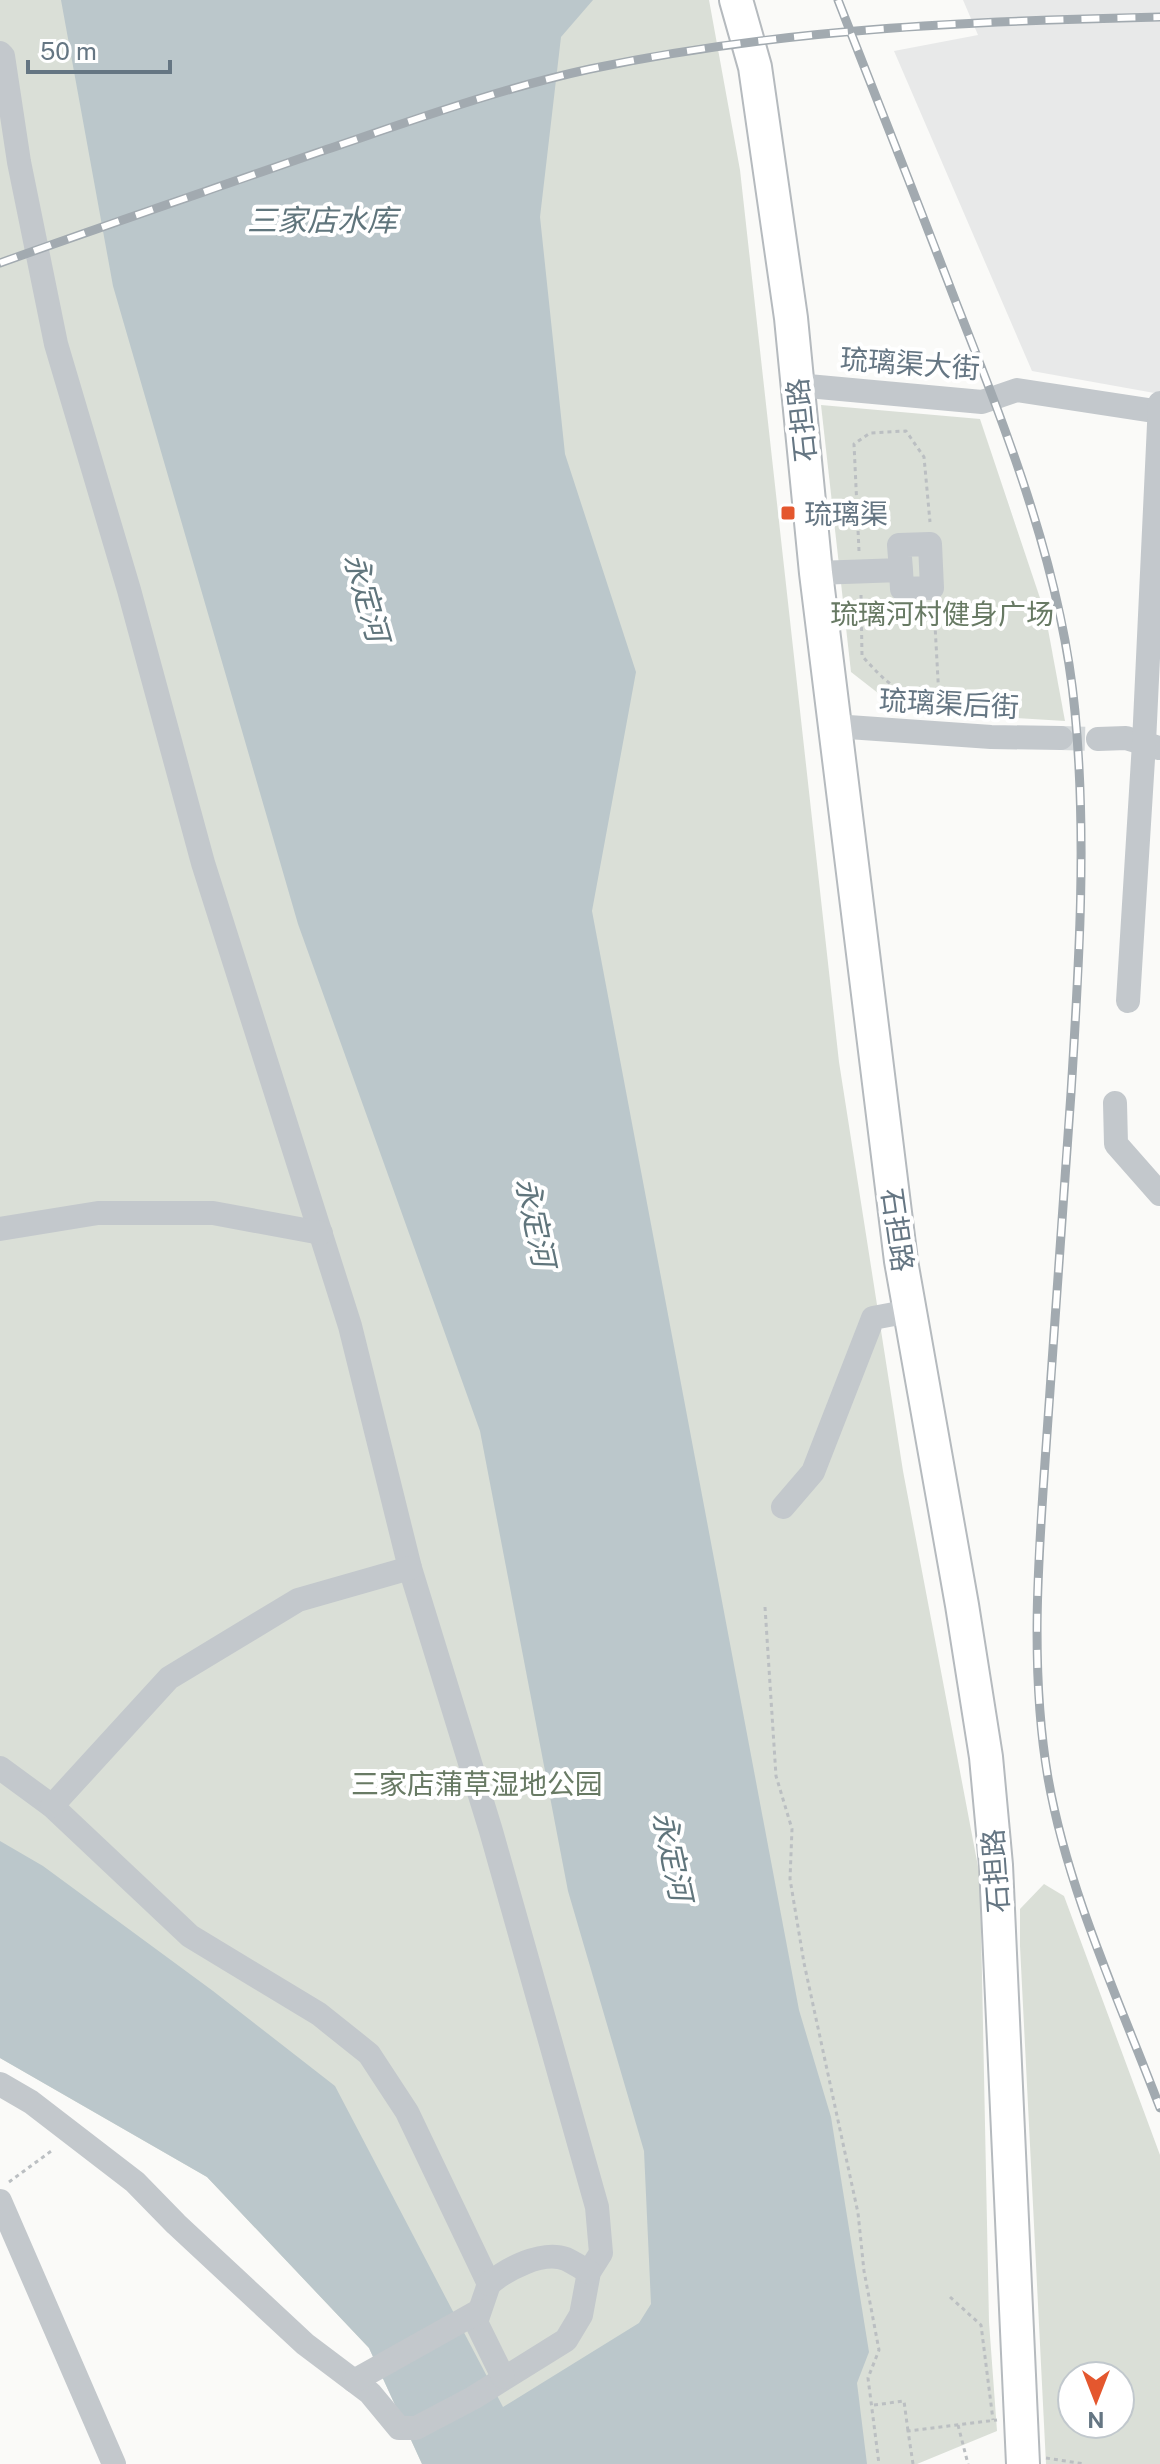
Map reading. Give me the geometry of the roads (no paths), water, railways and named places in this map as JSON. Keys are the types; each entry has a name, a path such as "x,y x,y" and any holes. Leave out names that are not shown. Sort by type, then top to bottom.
{"main road":[{"name":"石担路","path":"736,0 755,67 791,318 816,573 901,1261 962,1605 987,1773 996,1865 1007,2418 1023,2460"}],"street":[{"path":"0,53 56,344 129,590 203,863 350,1326 410,1568 491,1831 597,2207 601,2253 589,2272 581,2315 566,2340 473,2398 416,2428 399,2428 370,2393 305,2344 135,2182 31,2102 0,2084"},
{"name":"琉璃渠大街","path":"797,385 982,402 1017,390 1160,412"},
{"path":"1128,1001 1152,746 1160,403"},
{"path":"930,544 932,588 902,589 901,570 899,545 930,544"},
{"path":"816,573 901,570"},
{"name":"琉璃渠后街","path":"834,726 991,737 1061,738"},
{"path":"1098,739 1126,738 1152,746"},
{"path":"1115,1103 1116,1144 1160,1194"},
{"path":"0,1229 98,1213 213,1213 321,1233"},
{"path":"783,1507 813,1472 873,1318 910,1311"},
{"path":"52,1806 169,1678 298,1600 410,1568"},
{"path":"0,1768 52,1806 190,1936 319,2014 369,2054 407,2112 489,2284"},
{"path":"0,2201 114,2464"},
{"path":"503,2377 476,2322 489,2284 501,2274 530,2260 563,2258 589,2272"},
{"path":"354,2381 479,2311"}],"water":[{"name":"三家店水库","path":"61,0 593,0 561,37 540,217 565,454 636,672 592,911 799,2010 831,2117 869,2352 857,2383 867,2464 422,2464 369,2348 207,2177 0,2058 0,1841 43,1866 213,1991 335,2086 503,2407 639,2323 651,2304 644,2151 568,1891 480,1431 298,924 113,286"}],"tunnel":[{"path":"1061,738 1098,739"}],"railway":[{"path":"838,0 1013,454 1045,556 1068,659 1079,760 1080,902 1071,1093 1039,1554 1038,1689 1048,1778 1068,1862 1096,1945 1160,2108"},
{"path":"0,263 420,118 521,86 590,69 661,55 803,36 1017,21 1160,17"}],"place":[{"name":"琉璃渠","path":"788,513"}],"water label":[{"name":"永定河","path":"367,597"},
{"name":"永定河","path":"536,1222"},
{"name":"永定河","path":"673,1856"}],"park label":[{"name":"琉璃河村健身广场","path":"942,613"},
{"name":"三家店蒲草湿地公园","path":"477,1783"}]}
